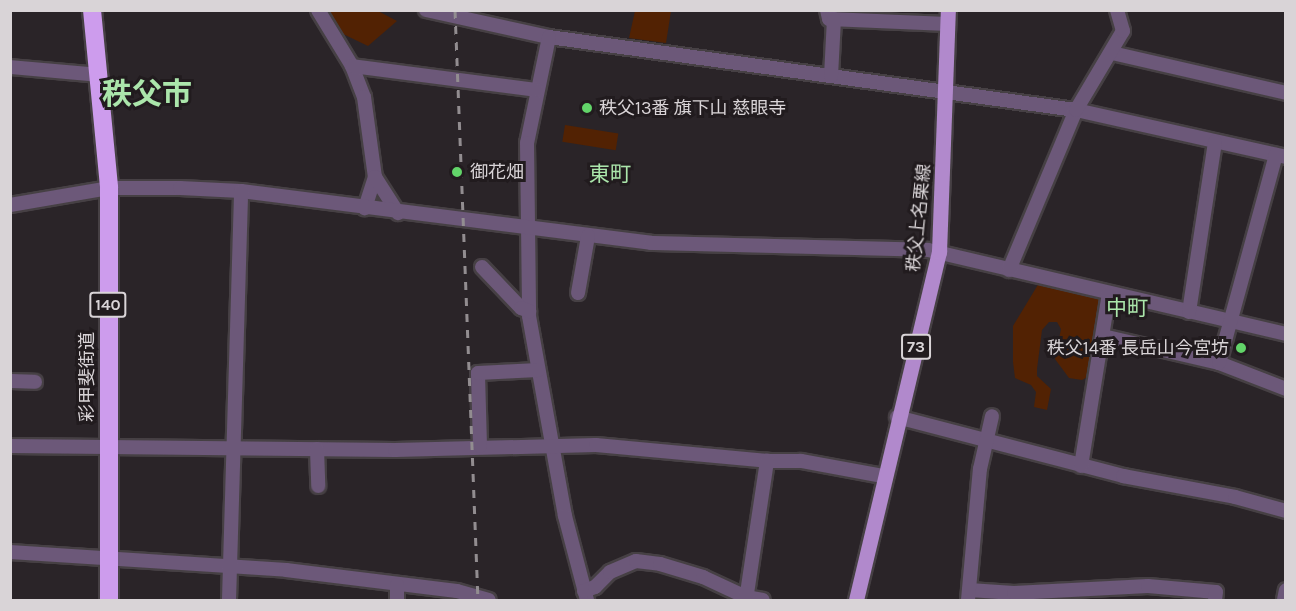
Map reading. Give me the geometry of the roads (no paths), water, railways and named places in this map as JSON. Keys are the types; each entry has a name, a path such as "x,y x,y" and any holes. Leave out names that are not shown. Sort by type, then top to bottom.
{"highway":[{"name":"彩甲斐街道","path":"92,10 109,188 109,600"}],"main road":[{"name":"秩父上名栗線","path":"856,600 897,417 939,252 948,17"}],"street":[{"path":"318,10 352,66 364,97 375,177 398,213"},
{"path":"426,10 549,37 946,90 1076,110 1281,156 1219,363"},
{"path":"1009,270 1076,110 1112,53 1123,30 1117,10"},
{"path":"831,76 830,15 948,17"},
{"path":"549,37 536,90 527,142 529,311 552,445 585,596 610,572 636,561 703,577 746,599 763,600"},
{"path":"1112,53 1286,93"},
{"path":"352,66 536,90"},
{"path":"10,67 99,75"},
{"path":"1189,312 1215,142"},
{"path":"365,208 375,177"},
{"path":"10,205 109,188 241,191 398,213 678,245 869,245 939,252 1286,334"},
{"path":"229,600 241,191"},
{"path":"578,293 588,236"},
{"path":"482,267 521,308 529,311"},
{"path":"1081,466 1109,293"},
{"path":"1103,336 1219,363 1286,389"},
{"path":"480,446 478,373 538,370"},
{"path":"10,381 36,382"},
{"path":"992,416 986,442 968,595 1148,586 1216,592 1215,600"},
{"path":"897,417 1081,466 1286,511"},
{"path":"10,446 317,449 552,445 634,448 766,461 801,461 883,476"},
{"path":"317,449 318,486"},
{"path":"746,599 766,461"},
{"path":"10,552 286,570 456,591 489,600"},
{"path":"397,585 397,600"},
{"path":"1284,600 1286,590"}],"railway":[{"path":"455,10 478,600"}],"place":[{"name":"秩父13番 旗下山 慈眼寺","path":"587,108"},
{"name":"御花畑","path":"457,172"},
{"name":"秩父14番 長岳山今宮坊","path":"1241,348"}],"district":[{"name":"秩父市","path":"147,94"},
{"name":"東町","path":"610,174"},
{"name":"中町","path":"1127,308"}]}
